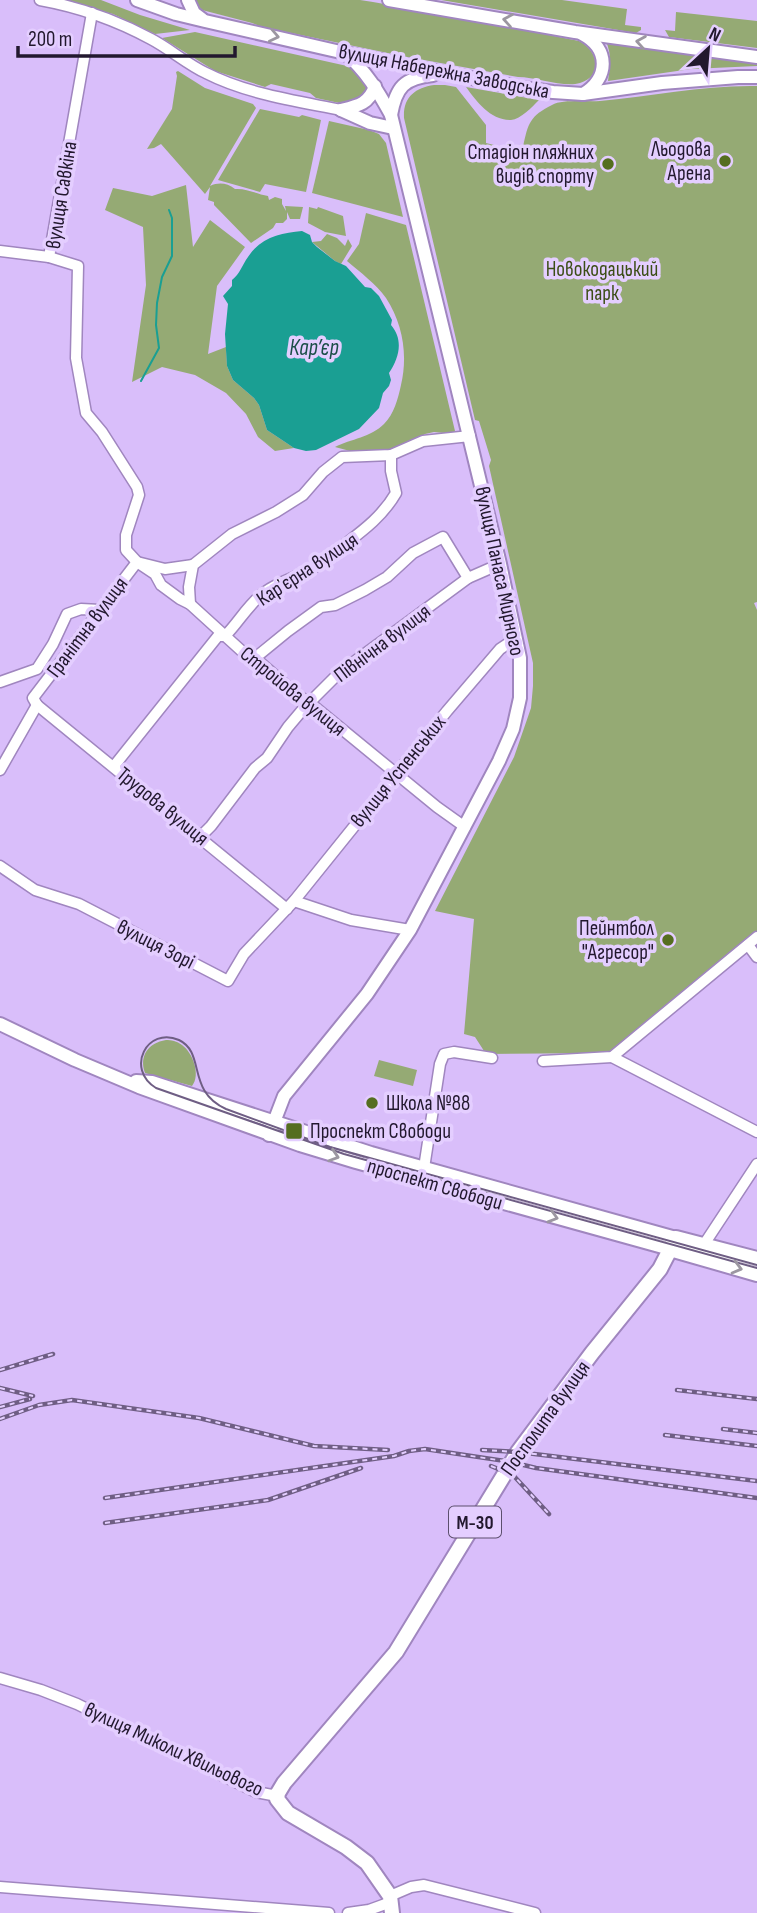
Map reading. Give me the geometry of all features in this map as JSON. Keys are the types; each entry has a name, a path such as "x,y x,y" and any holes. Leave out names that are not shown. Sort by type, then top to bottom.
{"highway":[{"name":"проспект Свободи","path":"673,1243 757,1273"},
{"name":"Посполита вулиця","path":"278,1793 396,1652 518,1452 592,1353 660,1269 673,1243"},
{"name":"проспект Свободи","path":"700,1251 757,1259"},
{"name":"вулиця Миколи Хвильового","path":"278,1793 277,1799 288,1813 346,1847 367,1863 391,1904"}],"main road":[{"name":"вулиця Набережна Заводська","path":"137,0 205,21 345,53 522,88 583,93 662,83 757,77"},
{"path":"188,0 194,13 205,21"},
{"path":"389,0 575,32 757,57"},
{"path":"575,32 585,35 596,46 603,62 599,79 583,93"},
{"name":"вулиця Панаса Мирного","path":"271,1128 284,1096 367,995 410,930 499,761 517,717 521,677 517,642 500,564 392,122 375,86 358,63 345,53"},
{"path":"341,110 370,122 392,122 394,99 399,89 420,76 446,73"},
{"path":"341,110 364,105 372,96 375,86"},
{"name":"проспект Свободи","path":"0,1024 118,1079 271,1128 424,1168 673,1243"},
{"name":"проспект Свободи","path":"271,1128 344,1159 673,1243"}],"street":[{"path":"40,0 72,6 153,39 207,74 246,88 341,110"},
{"name":"вулиця Савкіна","path":"92,13 49,257 78,266 76,358 86,413 102,432 137,487 139,495 126,535 126,550"},
{"path":"0,251 49,257"},
{"path":"190,604 189,587 193,565 232,534 303,495 323,472 342,457 381,457 423,441 470,436"},
{"name":"Карʼєрна вулиця","path":"114,766 218,636 225,636 255,600 281,582 314,568 370,526 383,512 396,493 391,455"},
{"path":"256,658 321,607 335,605 365,590 387,577 413,553 443,537 468,578"},
{"name":"Стройова вулиця","path":"126,550 155,575 161,585 190,604 245,654 256,658 297,695 465,827"},
{"name":"Гранітна вулиця","path":"37,705 33,698 137,562 165,569 193,565"},
{"name":"Північна вулиця","path":"200,836 211,827 255,768 267,758 288,727 338,673 468,578 500,564"},
{"path":"0,682 37,669 67,614 81,609 100,610"},
{"name":"вулиця Успенських","path":"290,905 500,649 509,643 517,642"},
{"path":"37,669 39,690"},
{"path":"0,770 37,705"},
{"name":"Трудова вулиця","path":"37,705 290,905 351,920 410,930"},
{"name":"вулиця Зорі","path":"0,866 35,890 79,904 228,981 244,954 290,905"},
{"path":"612,1057 757,937"},
{"path":"748,945 757,957"},
{"path":"424,1168 440,1064 444,1054 454,1052 492,1058"},
{"path":"543,1061 612,1057 757,1132"},
{"path":"700,1251 757,1164"},
{"name":"вулиця Миколи Хвильового","path":"0,1678 77,1704 256,1792 272,1795 278,1793"},
{"path":"348,1913 391,1904 411,1887 424,1885 535,1913"},
{"path":"0,1887 329,1913"}],"green space":[{"path":"59,0 101,0 190,30 155,34 113,14"},
{"path":"193,0 373,2 579,41 591,50 596,63 593,75 580,83 558,83 518,77 262,27 202,10"},
{"path":"441,0 562,0 627,9 625,25 641,27 641,30 636,33"},
{"path":"676,12 757,21 757,48 669,37 665,30 675,31"},
{"path":"195,32 356,68 367,86 365,97 344,104 271,84 265,87 215,71 162,38"},
{"path":"606,41 757,61 757,66 691,69 608,81 610,56"},
{"path":"178,71 205,88 253,104 256,108 210,186 229,185 235,189 268,196 269,200 275,197 282,199 286,211 285,206 303,207 300,219 290,219 287,212 287,219 283,223 276,223 251,243 214,202 208,200 210,187 205,194 161,144 147,149 172,109"},
{"name":"Новокодацький парк","path":"434,85 456,87 486,125 486,143 506,148 507,144 523,147 531,121 557,103 600,101 718,87 757,86 757,602 754,603 757,610 757,932 612,1053 486,1054 475,1037 464,1034 474,919 435,911 514,757 531,708 533,663 489,466 491,460 479,421 475,420 404,118 408,99 421,88"},
{"path":"466,87 539,100 519,117 503,119 490,114"},
{"path":"260,109 321,120 306,192 265,184 260,192 218,180"},
{"path":"329,121 369,130 379,134 386,143 403,217 312,193"},
{"path":"186,185 193,247 210,220 245,247 217,286 208,354 226,347 227,366 233,380 259,405 267,430 294,448 275,451 258,437 246,414 226,393 195,375 162,367 132,382 146,285 143,227 105,210 113,188 152,196"},
{"path":"309,207 318,207 343,216 346,236 325,232 308,223"},
{"path":"366,213 406,225 455,431 454,434 425,434 395,452 365,455 335,447 373,432 387,420 398,396 404,362 403,340 392,308 378,288 347,261 359,244"},
{"path":"327,234 337,238 345,246 348,239 352,246 341,264 312,242 321,241"},
{"path":"166,1040 180,1044 189,1053 196,1070 192,1086 145,1073 143,1061 146,1051 154,1044"},
{"path":"379,1060 417,1070 413,1086 374,1076"}],"water":[{"name":"Кар’єр","path":"302,231 310,235 317,247 346,266 365,287 371,288 379,296 392,320 391,325 399,343 389,373 391,380 383,393 379,408 359,429 316,450 306,451 294,448 267,430 259,405 233,380 227,366 225,334 228,304 223,296 259,245 279,235"}],"waterway":[{"path":"141,381 159,348 157,303 162,277 172,256 172,218 169,210"}],"tram line":[{"path":"757,1265 330,1147 226,1109 214,1101 201,1083 192,1054 179,1040 168,1037 158,1039 149,1044 144,1052 142,1071 156,1088 344,1154 757,1268"}],"railway":[{"path":"0,1370 53,1354"},
{"path":"0,1388 33,1396"},
{"path":"677,1390 757,1399"},
{"path":"0,1407 30,1399"},
{"path":"0,1419 39,1405 72,1400 199,1418 314,1446 388,1450"},
{"path":"723,1429 757,1433"},
{"path":"665,1435 757,1446"},
{"path":"105,1498 394,1456 425,1449 536,1468 757,1498"},
{"path":"482,1450 757,1481"},
{"path":"491,1466 513,1475 549,1514"},
{"path":"105,1523 268,1500 361,1468"}],"place":[{"name":"Льодова Арена","path":"725,161"},
{"name":"Стадіон пляжних видів спорту","path":"608,164"},
{"name":"Пейнтбол \"Агресор\"","path":"668,940"},
{"name":"Школа №88","path":"372,1103"},
{"name":"Проспект Свободи","path":"294,1131"}]}
